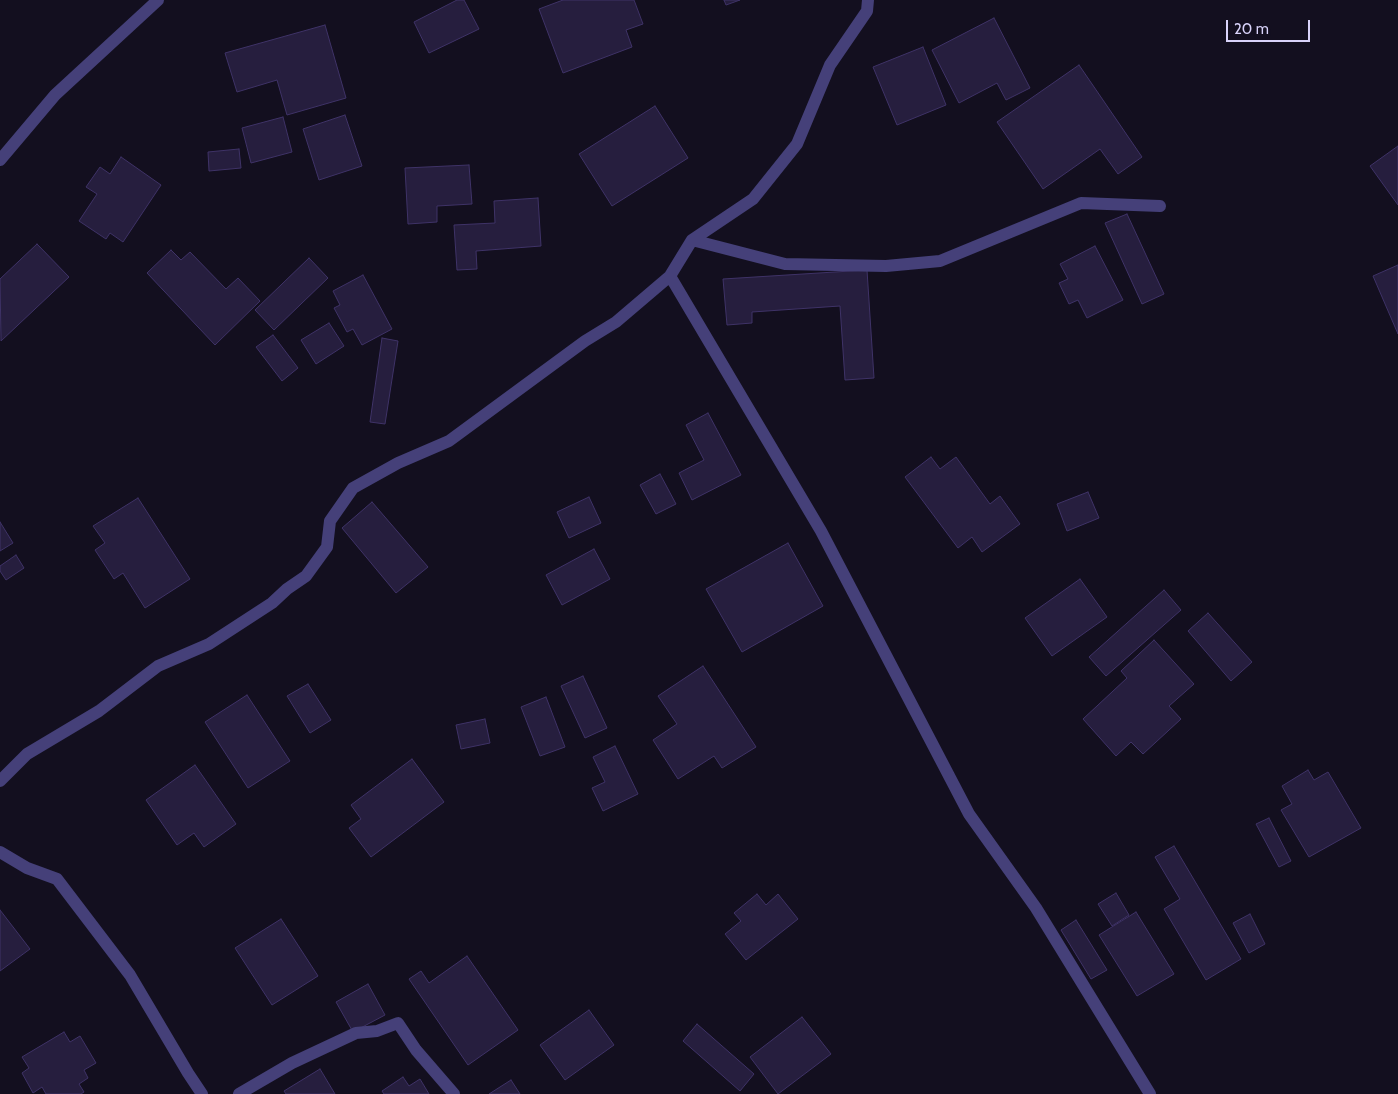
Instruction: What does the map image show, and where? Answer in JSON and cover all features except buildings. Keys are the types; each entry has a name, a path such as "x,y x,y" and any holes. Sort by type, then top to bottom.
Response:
{"street":[{"path":"0,160 55,95 158,0"},
{"path":"0,781 26,754 99,711 158,666 209,644 272,603 286,589 306,576 327,547 330,521 353,488 398,463 449,441 585,341 616,322 670,276 692,240 753,199 797,144 830,65 867,11 868,0"},
{"path":"692,240 785,264 886,266 940,261 1080,203 1160,206"},
{"path":"670,276 821,532 969,814 1036,908 1150,1094"},
{"path":"0,852 27,868 56,879 130,974 202,1094"},
{"path":"239,1094 292,1063 356,1033 377,1031 398,1023 416,1050 454,1094"}]}
